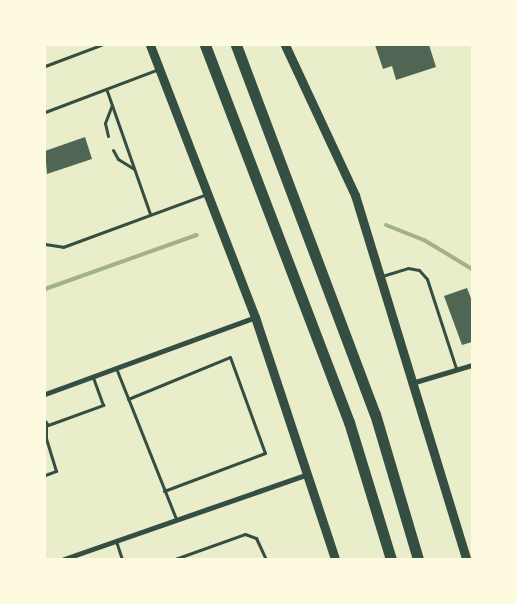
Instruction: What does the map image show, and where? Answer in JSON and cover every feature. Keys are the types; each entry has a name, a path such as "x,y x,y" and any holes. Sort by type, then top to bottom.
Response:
{"highway":[{"path":"205,45 349,422 391,559"},
{"path":"236,45 375,414 418,559"}],"main road":[{"path":"150,45 255,317 336,559"},
{"path":"285,45 356,195 415,382 466,559"}],"street":[{"path":"45,394 255,317"},
{"path":"415,382 456,368 472,365"},
{"path":"64,559 308,474"}],"lane":[{"path":"45,66 101,45"},
{"path":"45,112 107,91 160,69"},
{"path":"107,91 150,214"},
{"path":"108,136 105,123 112,104"},
{"path":"113,150 118,159 135,169"},
{"path":"45,244 63,247 207,194"},
{"path":"381,276 408,268 418,270 427,279 456,368"},
{"path":"128,398 230,357 265,453 164,491"},
{"path":"116,368 176,520"},
{"path":"45,475 56,471 46,440 46,423 103,405 92,377"},
{"path":"175,559 245,534 256,538 266,559"},
{"path":"116,541 122,559"},
{"path":"466,559 472,557"}],"building":[{"path":"375,45 429,45 436,67 396,80 392,66 383,69"},
{"path":"85,137 92,159 47,174 45,151"},
{"path":"467,288 472,301 472,342 462,345 444,296"}],"waterway":[{"path":"386,225 424,240 472,269"},
{"path":"45,289 197,235"}]}
